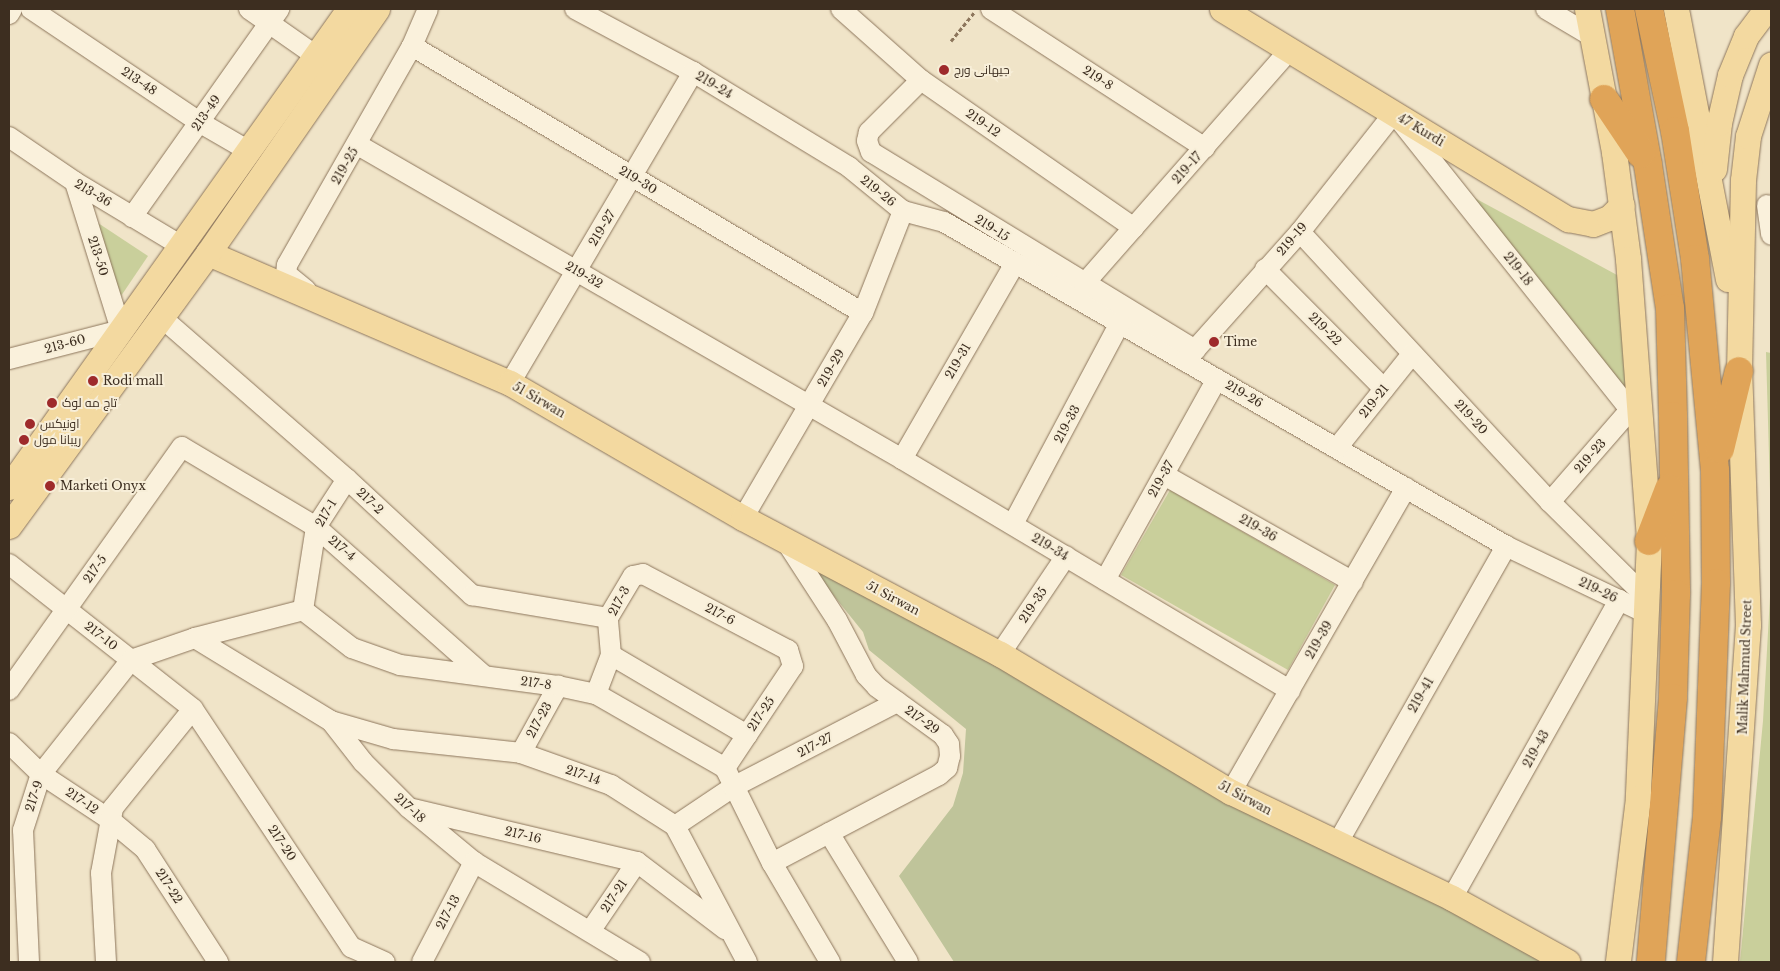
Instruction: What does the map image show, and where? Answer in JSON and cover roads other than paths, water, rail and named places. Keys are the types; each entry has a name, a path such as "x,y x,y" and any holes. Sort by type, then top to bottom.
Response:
{"highway":[{"path":"1620,9 1648,165 1670,308 1675,476 1673,698 1651,962"},
{"path":"1649,9 1675,131 1695,259 1715,470 1716,583 1707,817 1691,962"},
{"path":"1604,99 1648,165"},
{"path":"1715,470 1739,371"},
{"path":"1649,541 1675,476"}],"main road":[{"path":"9,487 349,9"},
{"path":"9,526 208,253 377,9"},
{"name":"47 Kurdi","path":"1222,9 1576,222 1602,222 1622,205"},
{"path":"1587,9 1622,205 1636,418 1649,541 1638,798 1618,962"},
{"path":"1676,9 1733,311 1739,371"},
{"path":"1711,192 1719,123 1730,75 1746,36 1766,9"},
{"path":"1739,371 1743,180 1748,136 1771,65"},
{"name":"51 Sirwan","path":"208,253 510,383 743,518 1000,654 1231,792 1452,898 1568,962"},
{"name":"Malik Mahmud Street","path":"1725,962 1748,626 1739,371"}],"street":[{"path":"9,14 12,9"},
{"name":"213-48","path":"31,9 199,122 248,151"},
{"path":"249,9 274,16 316,56"},
{"name":"219-25","path":"329,304 290,280 286,274 287,265 358,145 412,46 428,9"},
{"name":"219-24","path":"575,9 693,72 849,167"},
{"name":"219-12","path":"841,9 921,80 1134,228"},
{"name":"219-8","path":"991,9 1205,148"},
{"path":"1546,9 1593,37"},
{"name":"213-49","path":"132,217 274,16"},
{"name":"219-30","path":"412,46 863,313"},
{"name":"219-17","path":"1084,284 1289,51"},
{"name":"219-27","path":"510,383 693,72"},
{"name":"219-15","path":"921,80 869,132 867,141 870,152 1084,284 1190,356"},
{"name":"219-19","path":"1190,356 1300,232 1394,114"},
{"name":"219-18","path":"1394,114 1636,418"},
{"name":"213-36","path":"9,137 74,182 180,245"},
{"name":"219-32","path":"358,145 810,405"},
{"name":"219-26","path":"849,167 903,211 944,222 1120,323 1190,356 1217,379 1506,546 1619,600 1646,605"},
{"name":"213-50","path":"74,182 121,330"},
{"path":"1767,205 1771,235"},
{"name":"219-29","path":"743,518 863,313 903,211"},
{"name":"219-20","path":"1300,232 1646,605"},
{"name":"219-31","path":"902,459 1015,263"},
{"name":"219-22","path":"1265,270 1384,389"},
{"name":"217-2","path":"161,317 347,479 472,595 608,618"},
{"name":"219-33","path":"1013,524 1120,323"},
{"name":"213-60","path":"9,359 121,330"},
{"name":"219-21","path":"1336,448 1412,354"},
{"name":"219-37","path":"1105,580 1217,379"},
{"name":"219-34","path":"810,405 1290,690"},
{"name":"219-23","path":"1550,502 1636,418"},
{"name":"217-4","path":"182,447 316,526 483,675"},
{"name":"217-5","path":"9,690 182,447"},
{"name":"219-36","path":"1164,475 1353,582"},
{"name":"217-1","path":"303,610 316,526 347,479"},
{"name":"219-39","path":"1231,792 1406,488"},
{"name":"217-29","path":"772,863 947,768 949,744 943,735 897,702 866,675 837,620 785,540"},
{"name":"219-41","path":"1337,844 1506,546"},
{"name":"219-35","path":"1000,654 1066,556"},
{"name":"217-10","path":"9,564 193,709"},
{"name":"217-3","path":"596,694 611,655 608,618 633,576 643,574"},
{"name":"217-6","path":"643,574 788,650 793,658"},
{"name":"219-43","path":"1452,898 1619,600"},
{"path":"131,660 195,638 303,610"},
{"name":"217-8","path":"303,610 352,648 400,665 558,686 596,694 725,768"},
{"name":"217-18","path":"195,638 331,721 363,762 409,808 474,862 591,930 640,962"},
{"path":"611,655 746,735"},
{"name":"217-25","path":"725,768 794,666 793,658"},
{"name":"217-9","path":"29,962 23,830 41,774 131,660"},
{"name":"217-23","path":"521,753 558,686"},
{"name":"217-27","path":"675,826 733,787 897,702"},
{"path":"106,962 101,873 109,819 113,808 193,709"},
{"name":"217-20","path":"193,709 351,947 385,962"},
{"name":"217-14","path":"331,721 393,739 521,753 611,785 675,826 738,947"},
{"name":"217-12","path":"9,743 41,774 109,819"},
{"path":"725,768 772,863 830,962"},
{"name":"217-16","path":"409,808 637,862"},
{"name":"217-22","path":"109,819 145,849 218,962"},
{"path":"829,833 908,962"},
{"name":"217-13","path":"422,962 474,862"},
{"path":"637,862 738,947 726,962"},
{"name":"217-21","path":"591,930 637,862"}],"place":[{"name":"جیهانی ورچ","path":"944,70"},
{"name":"Time","path":"1214,342"},
{"name":"Rodi mall","path":"93,381"},
{"name":"تاج مه لوک","path":"52,403"},
{"name":"اونيكس","path":"30,424"},
{"name":"ريبانا مول","path":"24,440"},
{"name":"Marketi Onyx","path":"50,486"}]}
